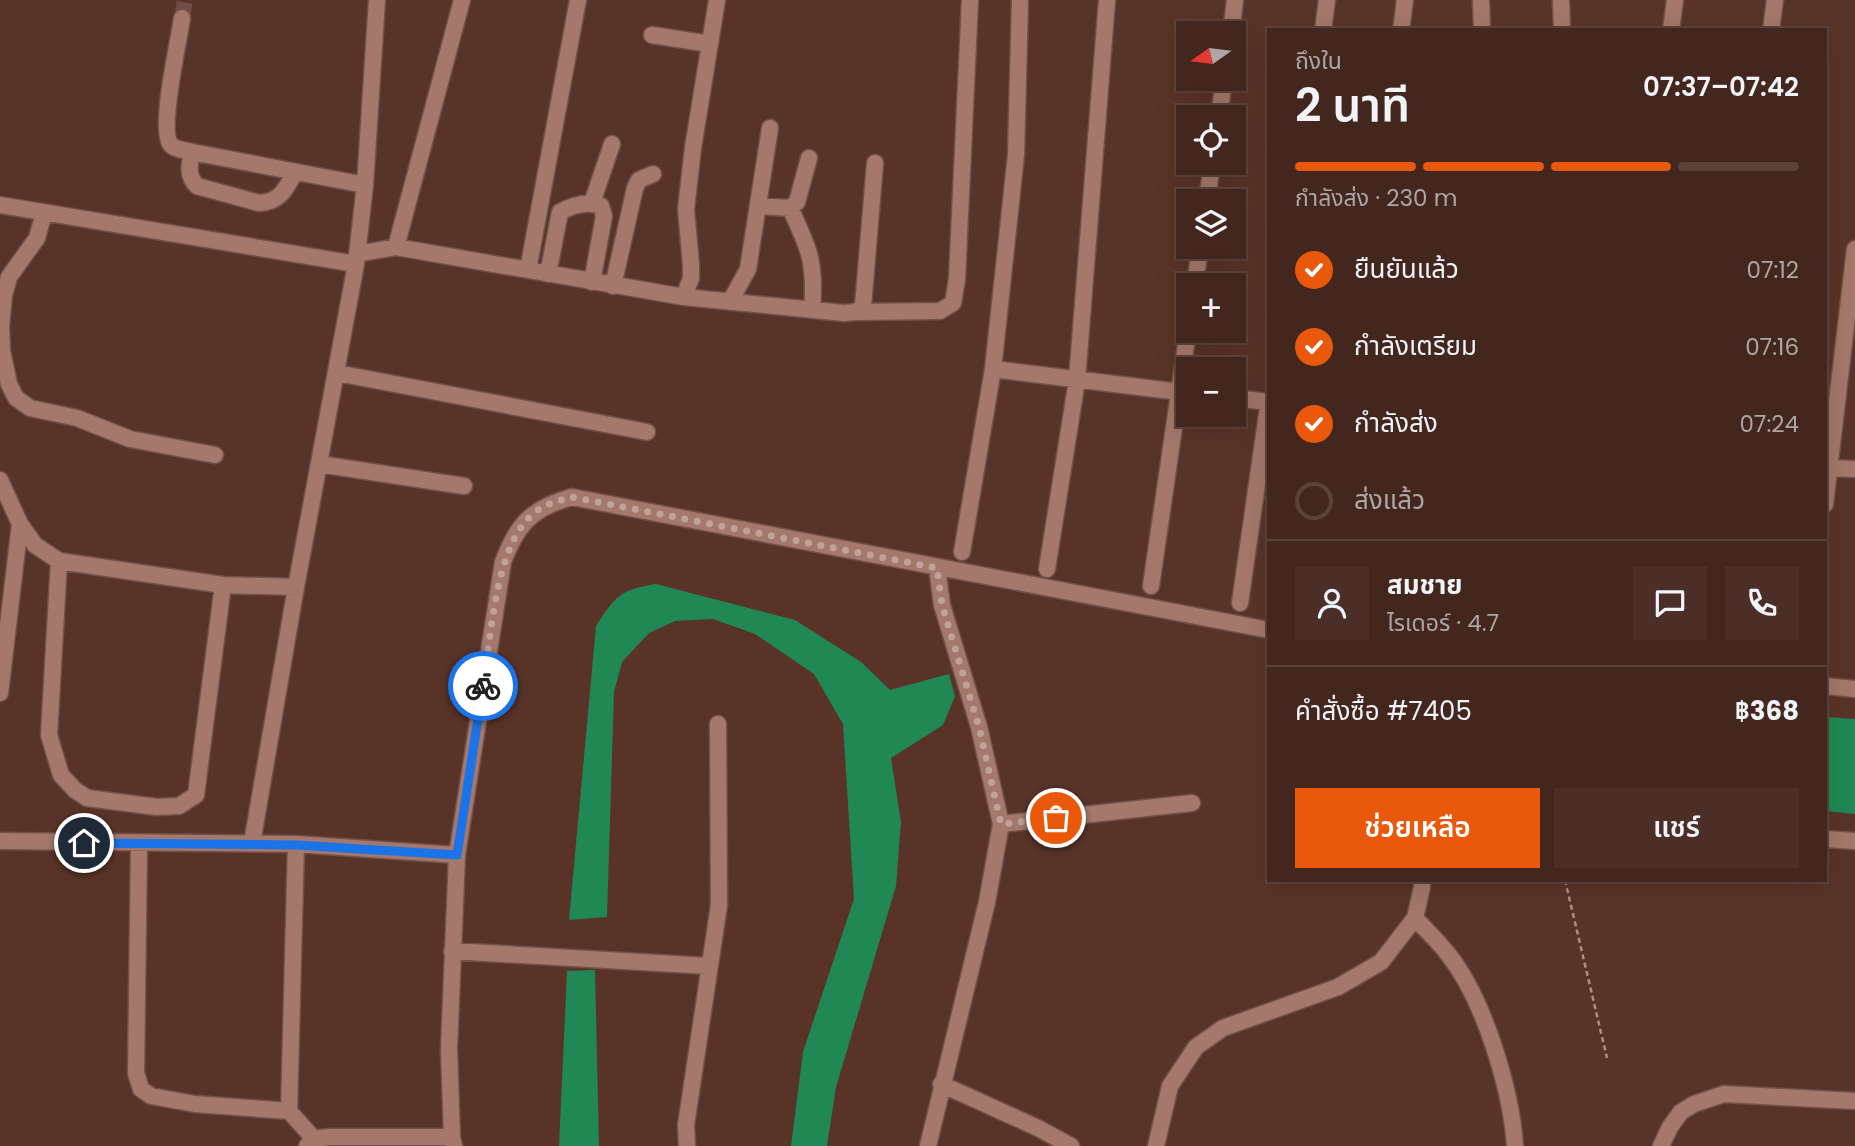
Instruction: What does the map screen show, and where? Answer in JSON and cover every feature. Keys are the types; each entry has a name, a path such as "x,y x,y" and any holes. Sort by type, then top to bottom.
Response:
{"street":[{"path":"252,844 356,259 365,185 377,0"},
{"path":"396,247 462,0"},
{"path":"528,270 578,0"},
{"path":"684,298 691,278 686,209 717,0"},
{"path":"0,205 356,259 396,247 684,298 856,312 940,311 953,303 957,279 970,0"},
{"path":"962,552 993,369 1016,155 1020,0"},
{"path":"1047,569 1077,380 1107,0"},
{"path":"1232,21 1235,0"},
{"path":"1323,28 1327,0"},
{"path":"1401,28 1405,0"},
{"path":"1481,0 1482,28"},
{"path":"1561,0 1562,28"},
{"path":"1671,28 1675,0"},
{"path":"1771,28 1774,0"},
{"path":"182,18 165,124 170,144 192,152 365,185"},
{"path":"652,35 710,44"},
{"path":"730,302 748,269 770,128"},
{"path":"592,203 612,144"},
{"path":"192,152 189,169 191,180 197,186 259,203 270,202 279,197 295,172"},
{"path":"759,206 790,208 797,202 809,158"},
{"path":"856,312 863,306 875,163"},
{"path":"613,286 635,188 639,180 653,174"},
{"path":"548,274 560,212 570,206 592,203 601,206 604,216 592,282"},
{"path":"790,208 813,264 815,281 812,309"},
{"path":"44,213 37,238 9,277 5,295 1,326 2,351 9,384 16,398 30,408 77,418 130,439 215,455"},
{"path":"1827,486 1855,249"},
{"path":"993,369 1176,392"},
{"path":"337,373 647,432"},
{"path":"1246,399 1267,402"},
{"path":"1240,603 1267,416"},
{"path":"1151,586 1178,427"},
{"path":"319,464 464,486"},
{"path":"1829,468 1855,469"},
{"path":"0,480 20,524 36,545 59,561 223,585 296,587"},
{"path":"296,845 289,1111 310,1142 453,1141 449,1049 457,855 503,562 510,542 520,527 533,513 548,503 572,497 1267,630"},
{"path":"0,693 20,524"},
{"path":"59,561 49,735 61,775 87,798 157,807 178,806 196,795 223,585"},
{"path":"928,1146 987,902 1001,824 979,727 942,605 937,568"},
{"path":"1827,686 1855,690"},
{"path":"687,1146 685,1125 719,905 718,724"},
{"path":"1001,824 1192,803"},
{"path":"1827,839 1855,841"},
{"path":"0,841 296,845 457,855"},
{"path":"139,844 136,1073 141,1090 151,1096 195,1104 289,1111"},
{"path":"1156,1146 1170,1086 1196,1047 1223,1028 1338,987 1381,962 1415,918 1422,882"},
{"path":"1415,918 1449,955 1479,1005 1513,1116 1515,1146"},
{"path":"452,951 709,966"},
{"path":"941,1084 1071,1146"},
{"path":"1661,1146 1681,1112 1694,1104 1724,1094 1855,1101"}],"path":[{"path":"1565,882 1607,1058"}],"shaded area":[{"path":"656,584 795,620 861,662 890,690 949,674 955,696 943,725 891,758 901,822 896,886 836,1087 827,1146 791,1146 803,1052 854,899 843,724 814,674 755,634 713,619 675,621 649,633 622,662 614,692 607,917 569,920 596,626 620,596 634,589"},
{"path":"1827,717 1855,719 1855,814 1827,811"},
{"path":"595,970 599,1146 559,1146 567,971"}],"tunnel":[{"path":"182,18 185,0"}],"way so far":[{"path":"483,686 503,562 510,542 533,513 548,503 572,497 937,568 942,605 979,727 1001,824 1056,818"}],"route":[{"path":"84,843 296,845 457,855 483,686"}]}
